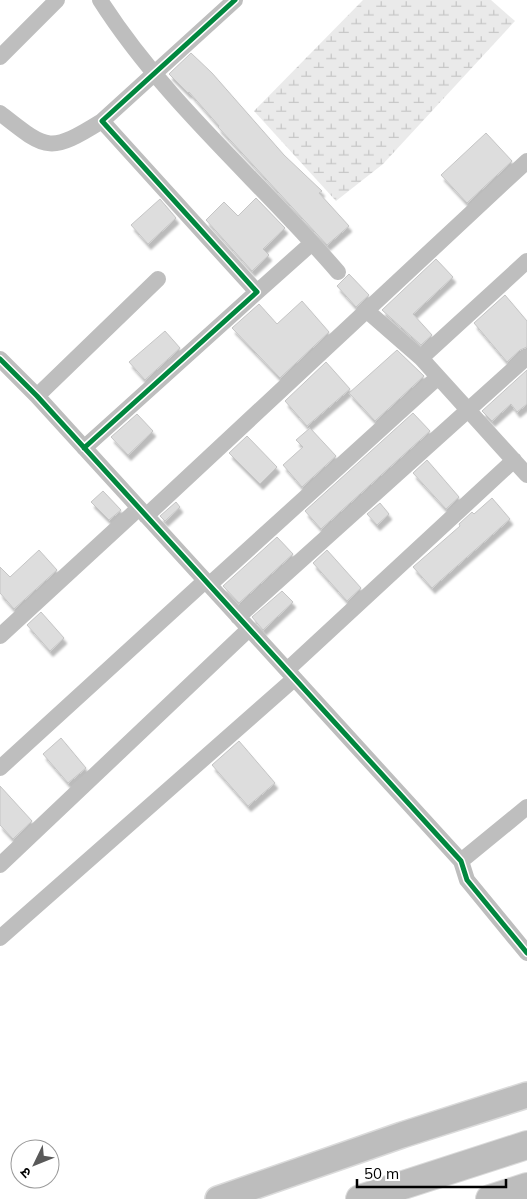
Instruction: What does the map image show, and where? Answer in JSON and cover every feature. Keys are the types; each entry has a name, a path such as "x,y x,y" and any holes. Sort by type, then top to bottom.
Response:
{"highway":[{"path":"360,1199 527,1145"},
{"path":"490,1199 527,1187"}],"main road":[{"path":"218,1199 402,1135 527,1095"}],"street":[{"path":"0,57 57,0"},
{"path":"100,0 153,75 338,272"},
{"path":"0,113 34,140 54,145 78,136 102,121 235,0"},
{"path":"102,121 258,292"},
{"path":"0,636 332,345 366,310 527,161"},
{"path":"84,448 312,243"},
{"path":"421,358 527,261"},
{"path":"37,396 158,279"},
{"path":"366,310 421,358 437,378 527,475"},
{"path":"0,865 244,623 467,411 527,357"},
{"path":"0,359 37,396 461,861 468,880 527,953"},
{"path":"0,768 437,378"},
{"path":"0,938 290,674 514,460"},
{"path":"461,861 527,807"}],"green space":[{"path":"363,0 491,0 515,21 383,164 336,201 254,111"}],"building":[{"path":"191,53 212,73 284,155 322,191 319,193 349,226 327,245 218,127 189,92 169,74"},
{"path":"486,133 512,161 467,203 441,175"},
{"path":"256,198 285,228 263,249 269,255 252,271 206,220 224,202 238,216"},
{"path":"160,199 176,218 148,244 131,225"},
{"path":"436,259 453,277 413,314 432,335 421,345 382,310"},
{"path":"349,274 369,295 356,307 337,286"},
{"path":"505,295 527,321 527,347 520,350 507,362 474,323"},
{"path":"302,301 329,332 280,378 232,328 259,304 277,324"},
{"path":"165,331 180,348 145,380 129,362"},
{"path":"397,350 424,376 375,421 349,393"},
{"path":"326,362 350,389 307,426 285,401"},
{"path":"527,370 527,404 517,412 511,404 492,421 482,411"},
{"path":"413,413 430,431 321,529 305,511"},
{"path":"137,414 153,431 128,455 111,437"},
{"path":"310,428 336,456 302,487 283,465 303,447 296,440"},
{"path":"247,436 277,467 260,484 229,453"},
{"path":"427,460 459,497 446,509 413,473"},
{"path":"103,491 121,510 109,520 91,502"},
{"path":"492,498 510,519 432,588 413,567 460,526 459,524 472,512 474,514"},
{"path":"176,502 180,507 165,521 160,516"},
{"path":"380,503 389,514 377,525 367,514"},
{"path":"277,537 293,554 239,603 223,586"},
{"path":"39,550 57,570 14,609 0,593 0,567 10,577"},
{"path":"327,550 361,588 347,601 313,563"},
{"path":"282,591 293,602 263,630 252,617"},
{"path":"41,612 64,638 50,651 27,625"},
{"path":"61,738 86,768 68,783 43,754"},
{"path":"239,741 275,783 248,806 212,765"},
{"path":"0,786 32,821 13,839 0,825"}],"cycle path":[{"path":"84,448 257,292 102,121 235,0"},
{"path":"0,359 37,396 461,861 467,880 527,953"}]}
